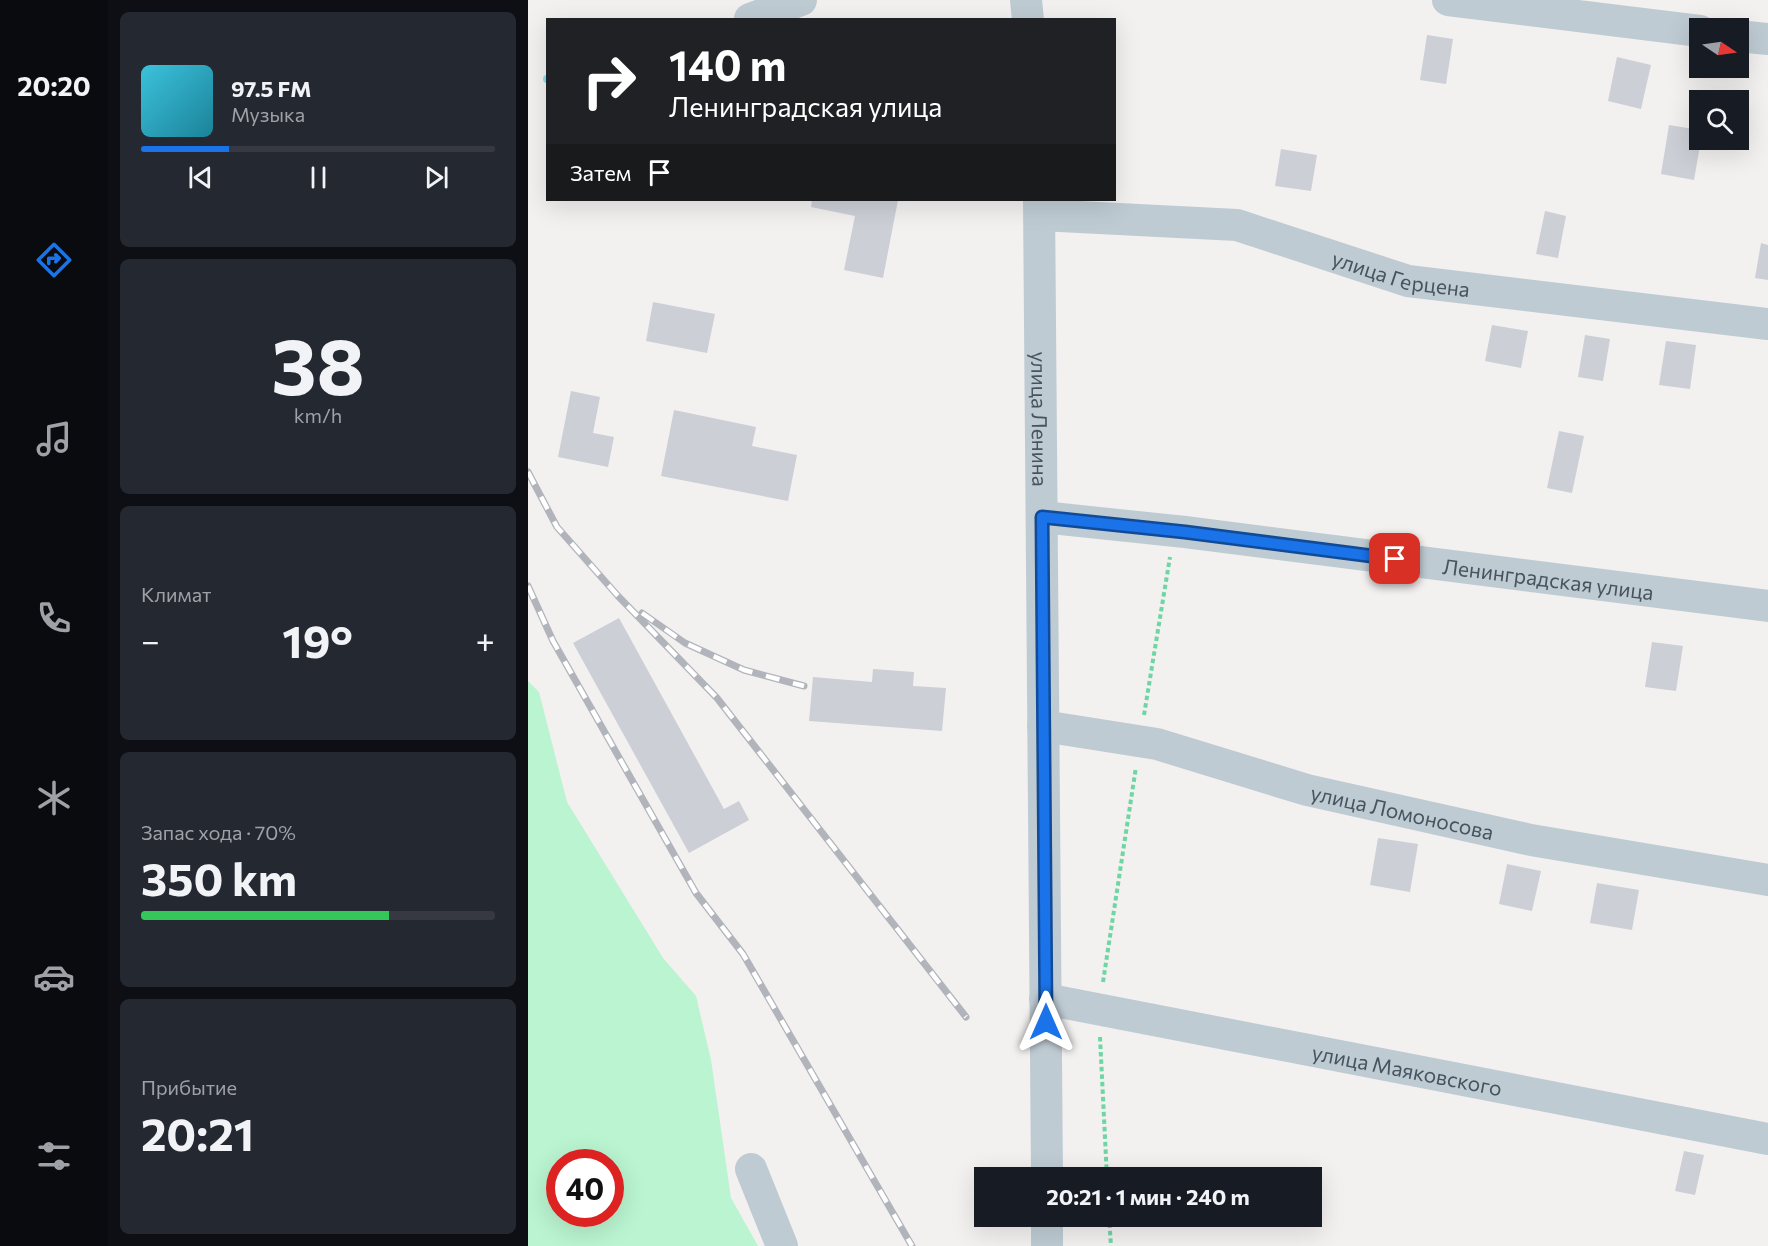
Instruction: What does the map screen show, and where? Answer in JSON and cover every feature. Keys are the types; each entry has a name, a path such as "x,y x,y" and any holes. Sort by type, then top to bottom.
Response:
{"street":[{"path":"753,18 801,0"},
{"path":"1026,0 1028,18"},
{"path":"1448,0 1689,30"},
{"path":"1749,37 1768,39"},
{"name":"улица Герцена","path":"1039,207 1237,225 1408,281 1768,324"},
{"name":"улица Ленина","path":"1039,207 1047,1167"},
{"name":"Ленинградская улица","path":"1042,517 1174,531 1768,606"},
{"name":"улица Ломоносова","path":"1043,726 1157,744 1307,790 1531,840 1768,880"},
{"name":"улица Маяковского","path":"1045,999 1768,1138"},
{"path":"751,1168 782,1246"},
{"path":"1047,1227 1047,1246"}],"path":[{"path":"1106,1167 1099,1010 1174,531"},
{"path":"1110,1227 1111,1246"}],"green space":[{"path":"528,681 539,692 567,802 663,958 696,996 711,1060 731,1198 758,1246 528,1246"}],"building":[{"path":"1427,35 1453,39 1446,84 1420,80"},
{"path":"1617,57 1651,65 1641,109 1608,101"},
{"path":"1669,125 1689,128 1689,150 1699,150 1694,180 1661,174"},
{"path":"1281,149 1317,155 1311,191 1275,186"},
{"path":"812,201 898,201 883,278 844,270 855,216 811,207"},
{"path":"1545,211 1566,216 1558,258 1536,254"},
{"path":"1761,243 1768,245 1768,280 1755,278"},
{"path":"653,302 715,314 707,353 646,341"},
{"path":"1492,325 1528,331 1521,368 1485,361"},
{"path":"1585,335 1610,339 1603,381 1578,377"},
{"path":"1666,341 1696,345 1690,389 1659,385"},
{"path":"571,391 600,397 593,433 614,437 608,467 558,457"},
{"path":"674,410 756,427 752,446 797,455 788,501 661,476"},
{"path":"1559,431 1584,436 1572,493 1547,488"},
{"path":"619,618 724,809 739,801 749,820 689,853 573,643"},
{"path":"1652,642 1683,646 1676,691 1645,687"},
{"path":"873,669 914,672 913,686 946,688 942,731 809,721 813,677 872,682"},
{"path":"1378,838 1418,844 1410,892 1370,885"},
{"path":"1507,864 1541,871 1532,911 1499,904"},
{"path":"1597,883 1639,890 1632,930 1590,923"},
{"path":"1684,1151 1704,1155 1695,1195 1675,1191"}],"railway":[{"path":"528,472 557,527 618,596 717,698 966,1017"},
{"path":"528,586 553,641 696,893 743,954 912,1246"},
{"path":"642,613 685,643 744,670 804,686"}],"route":[{"path":"1046,1022 1042,517 1185,532 1395,559"}]}
